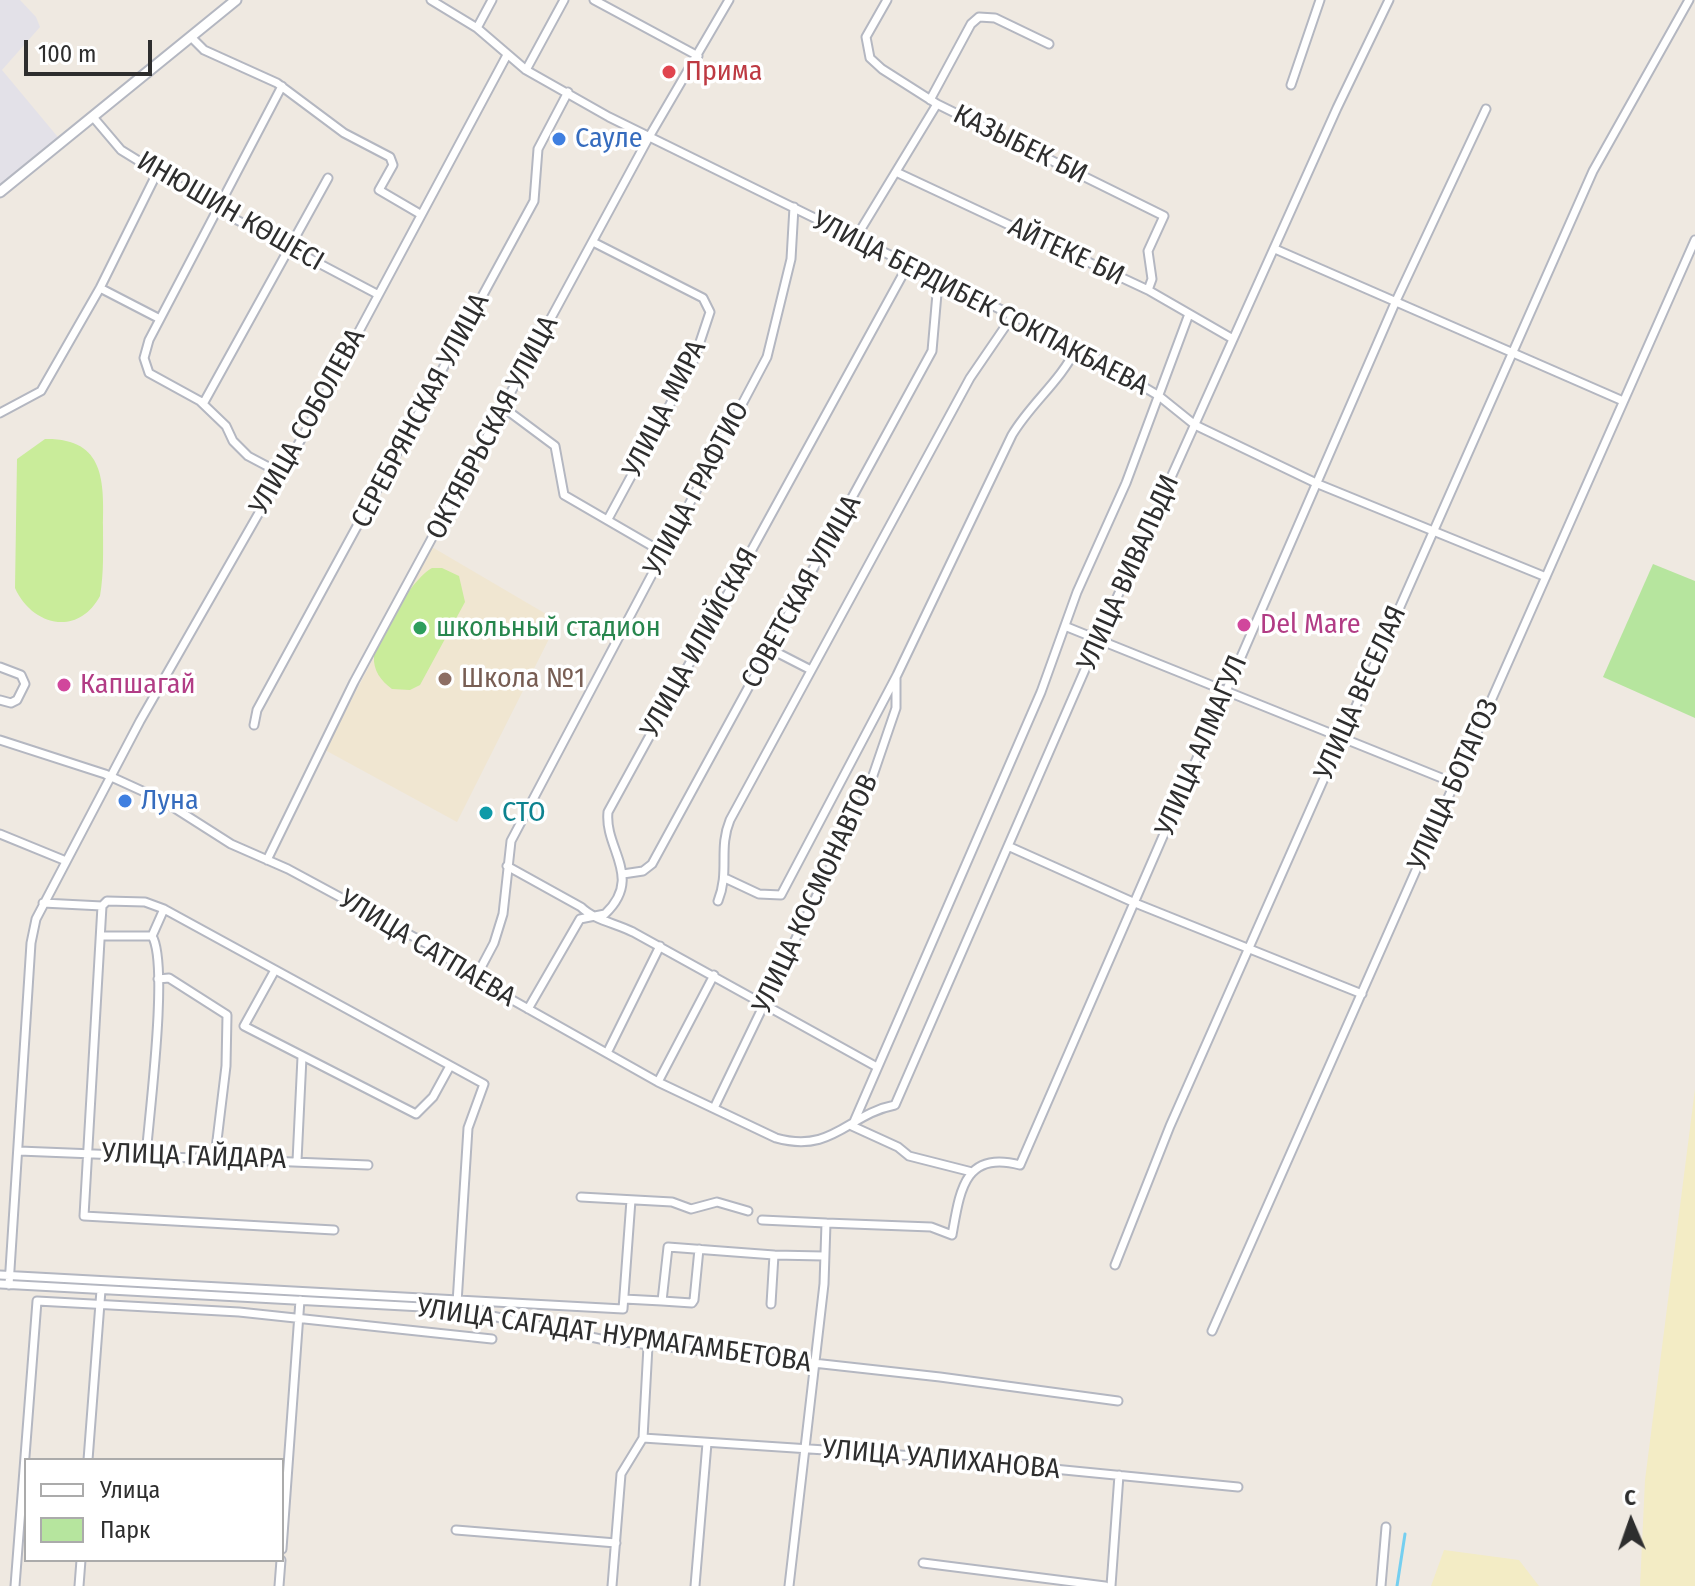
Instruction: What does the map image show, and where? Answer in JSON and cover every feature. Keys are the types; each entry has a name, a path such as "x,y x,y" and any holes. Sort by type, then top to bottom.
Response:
{"main road":[{"path":"0,192 236,0"}],"street":[{"name":"УЛИЦА БЕРДИБЕК СОКПАКБАЕВА","path":"431,0 477,28 526,70 649,137 1011,318 1077,347 1159,396 1195,425 1318,484 1546,577"},
{"path":"477,28 492,0"},
{"path":"526,70 564,0"},
{"path":"594,0 698,56"},
{"name":"ОКТЯБРЬСКАЯ УЛИЦА","path":"267,860 354,682 649,137 729,0"},
{"name":"КАЗЫБЕК БИ","path":"887,0 866,37 870,58 934,102 1164,216 1148,251 1152,279 1148,290"},
{"path":"1291,85 1320,0"},
{"name":"УЛИЦА ВИВАЛЬДИ","path":"852,1126 877,1109 895,1105 1097,642 1343,95 1389,0"},
{"name":"УЛИЦА ВЕСЕЛАЯ","path":"1115,1265 1170,1126 1593,171 1689,0"},
{"path":"855,239 934,102 971,24 979,17 995,18 1049,44"},
{"path":"192,38 204,50 282,86 344,133 390,157 393,165 379,190 420,214"},
{"name":"УЛИЦА СОБОЛЕВА","path":"69,858 233,554 282,474 507,55"},
{"path":"282,86 145,352 145,367 203,404 226,426 233,441 248,456 282,474"},
{"name":"СЕРЕБРЯНСКАЯ УЛИЦА","path":"254,725 257,710 534,201 538,149 568,92"},
{"name":"УЛИЦА АЛМАГУЛ","path":"972,1172 985,1161 1000,1159 1020,1165 1395,303 1486,109"},
{"name":"ИНЮШИН КӨШЕСІ","path":"93,117 121,150 157,173 218,210 377,294"},
{"name":"АЙТЕКЕ БИ","path":"896,172 1148,290 1233,339"},
{"path":"0,413 41,391 100,288 157,173"},
{"path":"203,404 328,178"},
{"name":"УЛИЦА ГРАФТИО","path":"476,977 494,943 503,914 511,841 543,775 767,357 791,259 794,207"},
{"name":"УЛИЦА БОТАГОЗ","path":"1212,1331 1695,240"},
{"name":"УЛИЦА МИРА","path":"593,242 703,298 710,312 698,350 608,519"},
{"path":"1275,249 1623,401"},
{"name":"УЛИЦА ИЛИЙСКАЯ","path":"623,874 608,825 608,812 908,265"},
{"name":"СОВЕТСКАЯ УЛИЦА","path":"623,874 643,871 652,864 772,650 932,351 938,282"},
{"path":"100,288 160,319"},
{"path":"762,1220 931,1227 952,1235 957,1203 972,1172 909,1156 898,1147 852,1126 1067,627 1077,592 1159,396 1189,314"},
{"path":"718,901 727,879 723,838 730,820 963,391 1011,318"},
{"name":"УЛИЦА КОСМОНАВТОВ","path":"727,879 759,894 781,895 897,675 1012,435 1025,413 1066,368 1077,347"},
{"path":"504,408 555,446 564,495 664,553"},
{"path":"1067,627 1097,642 1454,783"},
{"path":"772,650 811,670"},
{"path":"0,667 21,675 25,684 14,702 0,700"},
{"name":"УЛИЦА КОСМОНАВТОВ","path":"714,1108 872,778 896,708 897,675"},
{"name":"УЛИЦА САТПАЕВА","path":"0,740 112,777 162,800 231,844 427,944 528,1009 658,1082 714,1108 793,1143 832,1137 852,1126"},
{"path":"0,834 69,858 43,903 31,943 19,1151 4,1284"},
{"path":"1010,847 1135,903 1362,994"},
{"path":"507,866 581,907 591,917 609,920 660,946 877,1067"},
{"path":"528,1009 580,919 611,909 623,874"},
{"path":"334,1230 84,1216 102,906 107,901 145,902 164,909 484,1084 468,1128 457,1309"},
{"path":"43,903 102,906"},
{"path":"146,1156 158,979 157,948 152,936 164,909"},
{"path":"101,936 152,936"},
{"path":"607,1053 660,946"},
{"path":"275,970 244,1026 416,1114 433,1097 450,1066"},
{"path":"658,1082 714,975"},
{"path":"158,979 169,978 227,1015 224,1082 215,1157"},
{"path":"297,1161 302,1057"},
{"name":"УЛИЦА ГАЙДАРА","path":"19,1151 368,1165"},
{"path":"581,1197 672,1202 691,1209 717,1202 748,1211"},
{"path":"5,1275 623,1309 631,1200"},
{"path":"789,1586 802,1449 824,1284 826,1223"},
{"path":"662,1301 666,1249 823,1256"},
{"path":"624,1299 692,1303 699,1249"},
{"path":"771,1304 774,1255"},
{"name":"УЛИЦА САГАДАТ НУРМАГАМБЕТОВА","path":"4,1284 457,1309 576,1335 648,1346 940,1377 1118,1401"},
{"path":"88,1458 97,1377 101,1290"},
{"path":"284,1523 300,1300"},
{"path":"25,1458 37,1301 300,1318 492,1339"},
{"path":"612,1586 621,1474 643,1438 648,1346"},
{"name":"УЛИЦА УАЛИХАНОВА","path":"643,1438 1238,1487"},
{"path":"695,1586 707,1443"},
{"path":"15,1586 24,1469"},
{"path":"1111,1586 1119,1475"},
{"path":"1381,1586 1386,1527"},
{"path":"456,1530 616,1543"},
{"path":"79,1586 81,1562"},
{"path":"279,1586 281,1562"},
{"path":"923,1563 1105,1586"}],"shaded area":[{"path":"0,0 20,0 36,17 40,27 2,70 62,142 0,192"},
{"name":"Школа №1","path":"432,547 558,621 457,822 325,750"}],"green space":[{"path":"45,439 80,446 90,454 97,465 103,494 100,596 91,609 68,622 56,622 32,611 15,588 17,459"},
{"path":"1653,564 1695,581 1695,718 1603,677"},
{"name":"школьный стадион","path":"432,568 442,568 459,576 465,602 420,685 410,690 392,689 376,671 376,648 406,595"}],"sand":[{"path":"1695,1089 1695,1586 1640,1586 1645,1480"},
{"path":"1444,1550 1519,1560 1539,1586 1431,1586"}],"waterway":[{"path":"1397,1586 1405,1534"}],"place":[{"name":"Прима","path":"669,72"},
{"name":"Сауле","path":"559,139"},
{"name":"Del Mare","path":"1244,625"},
{"name":"школьный стадион","path":"420,628"},
{"name":"Школа №1","path":"445,679"},
{"name":"Капшагай","path":"64,685"},
{"name":"Луна","path":"125,801"},
{"name":"СТО","path":"486,813"}]}
